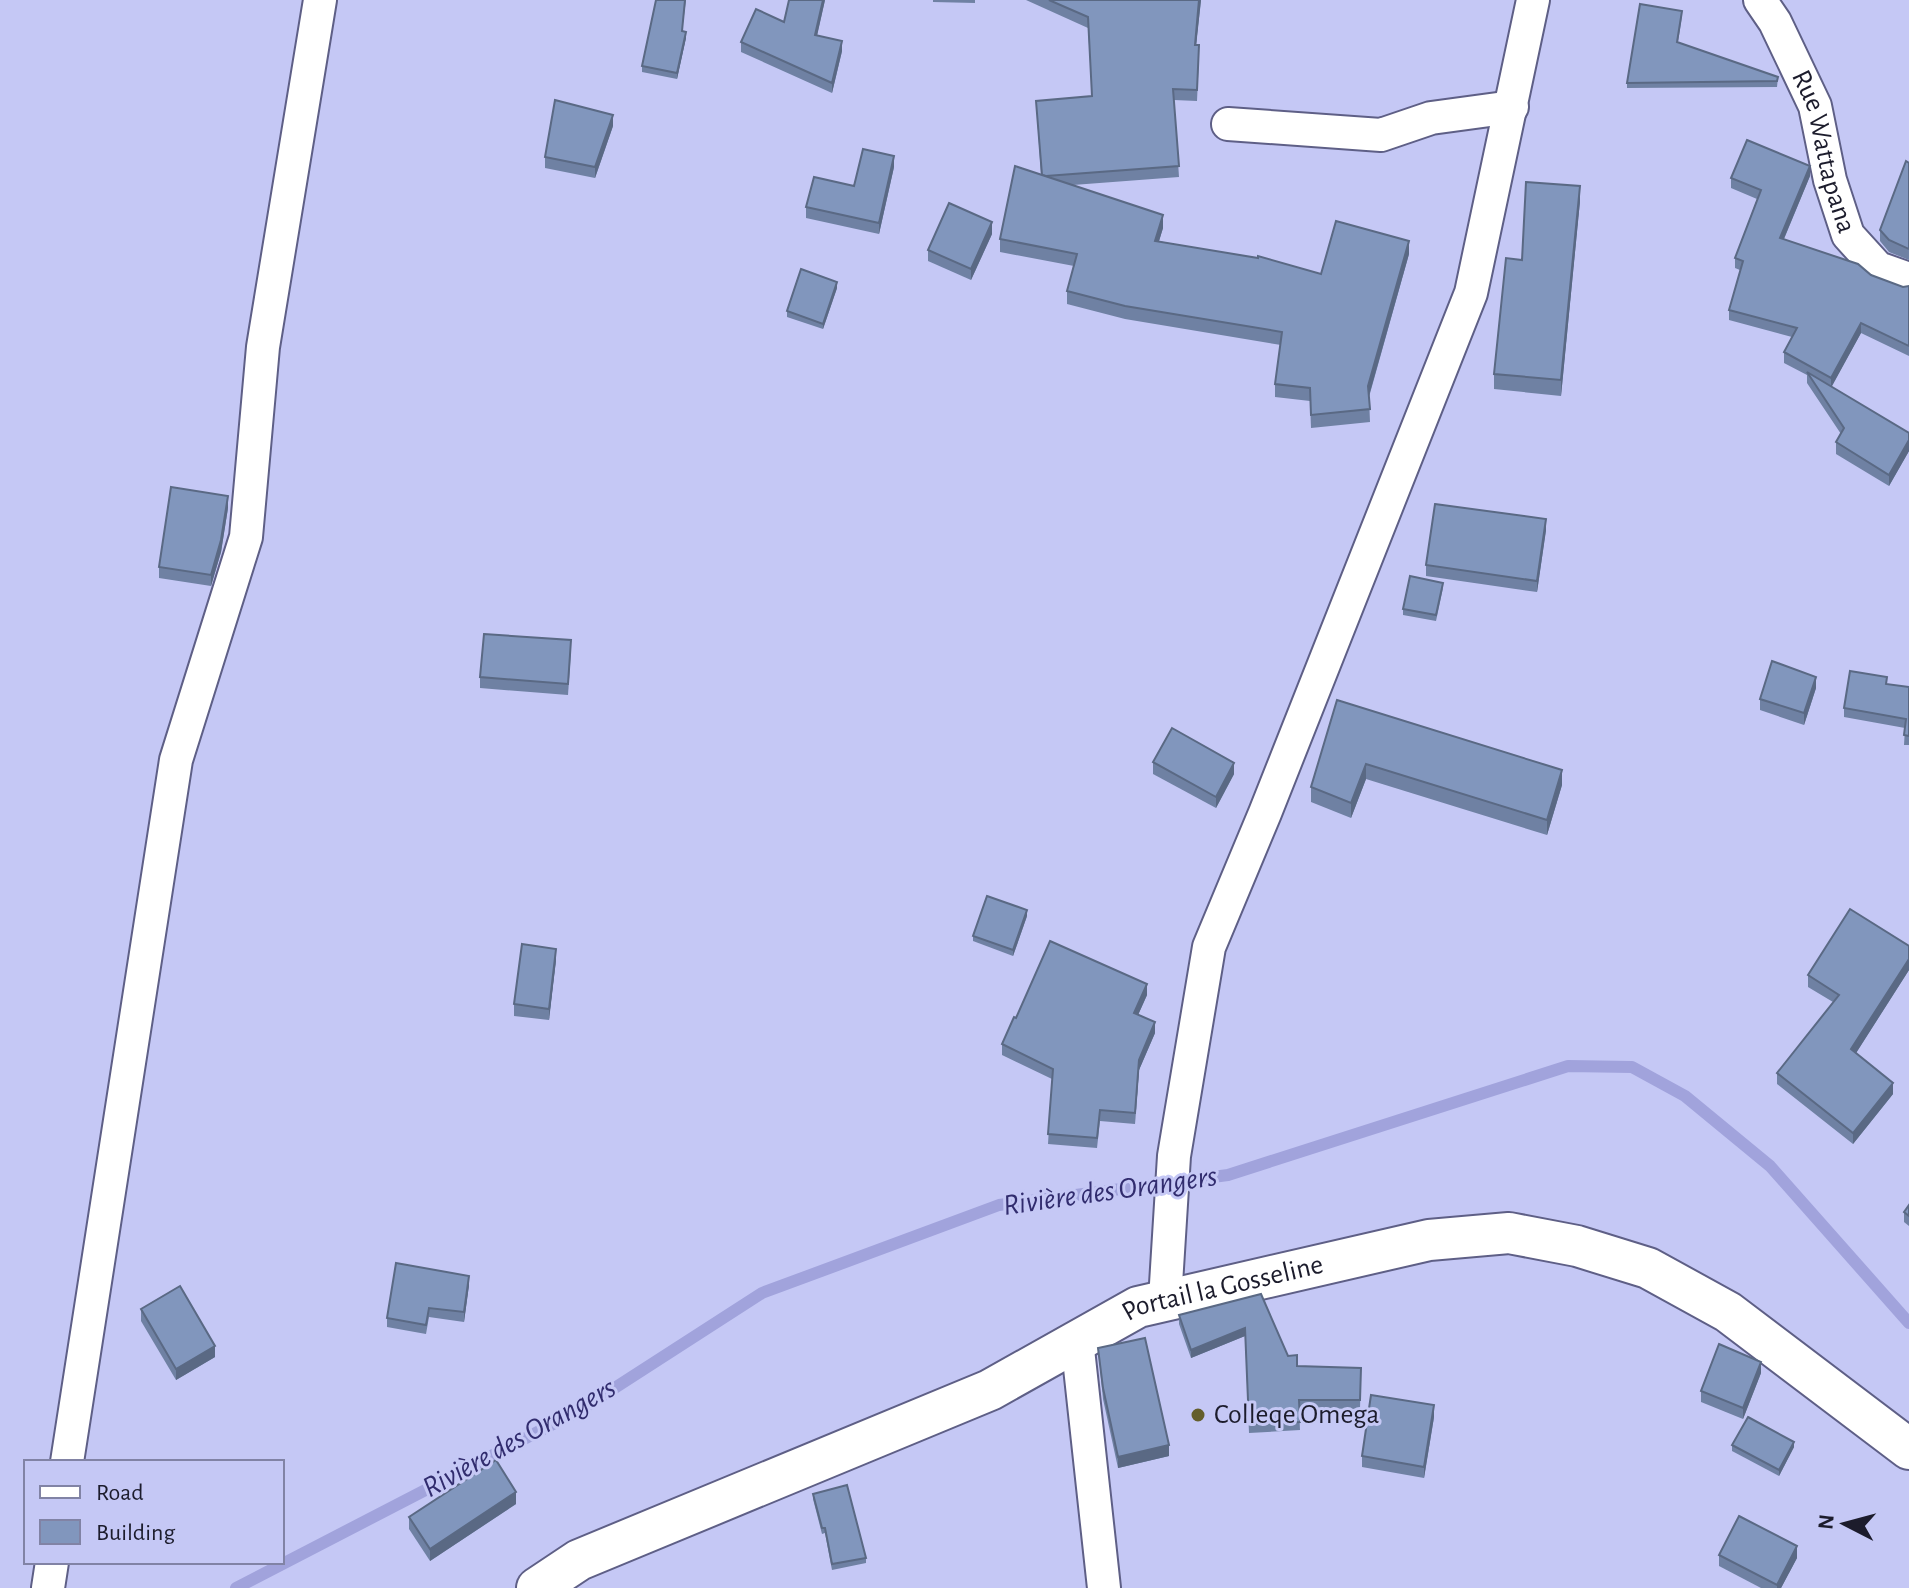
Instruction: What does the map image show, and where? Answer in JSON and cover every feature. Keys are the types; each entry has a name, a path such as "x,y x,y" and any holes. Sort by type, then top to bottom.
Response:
{"street":[{"path":"67,1460 176,760 246,537 263,347 320,0"},
{"path":"1165,1300 1174,1156 1209,947 1271,799 1471,293 1533,0"},
{"name":"Rue Wattapana","path":"1760,0 1775,22 1815,106 1830,180 1848,235 1878,268 1909,279"},
{"path":"1228,124 1381,135 1431,118 1512,107"},
{"name":"Portail la Gosseline","path":"537,1588 579,1560 990,1390 1138,1307 1429,1240 1509,1233 1542,1237 1648,1268 1728,1312 1909,1449"},
{"path":"1077,1340 1104,1588"},
{"path":"48,1588 52,1564"}],"building":[{"path":"656,0 685,0 682,31 686,32 677,73 642,66"},
{"path":"789,0 823,0 815,35 842,41 832,83 741,42 756,9 784,22"},
{"path":"1049,0 1199,0 1195,45 1199,45 1197,90 1173,89 1179,166 1042,175 1036,101 1092,96 1088,17"},
{"path":"1640,4 1682,11 1677,42 1778,77 1777,81 1627,83"},
{"path":"555,100 613,115 595,167 545,157"},
{"path":"1747,140 1810,166 1780,238 1858,264 1871,275 1903,287 1909,286 1909,346 1861,323 1831,378 1784,352 1797,328 1729,310 1743,261 1735,258 1761,190 1731,178"},
{"path":"863,149 894,156 879,223 806,207 814,177 854,186"},
{"path":"1906,161 1909,163 1909,249 1889,240 1880,230"},
{"path":"1015,166 1163,215 1155,241 1258,256 1321,274 1336,221 1409,241 1368,386 1370,409 1311,415 1310,388 1275,384 1282,332 1125,306 1067,291 1077,254 1000,239"},
{"path":"1526,182 1580,186 1561,380 1494,374 1506,258 1522,260"},
{"path":"949,203 992,222 971,269 928,250"},
{"path":"801,269 837,282 823,324 787,311"},
{"path":"1807,372 1909,433 1909,440 1889,475 1836,442 1844,428"},
{"path":"171,487 228,496 221,540 211,575 159,567"},
{"path":"1435,504 1546,519 1537,581 1426,565"},
{"path":"1410,576 1443,583 1436,615 1403,609"},
{"path":"484,634 571,640 568,684 480,677"},
{"path":"1772,661 1816,677 1804,713 1760,699"},
{"path":"1850,671 1887,677 1886,684 1909,687 1909,736 1904,735 1906,719 1844,708"},
{"path":"1337,700 1562,770 1547,820 1366,764 1351,803 1311,787"},
{"path":"1172,728 1234,763 1216,797 1153,762"},
{"path":"987,896 1027,910 1013,950 973,936"},
{"path":"1850,909 1909,946 1909,959 1851,1049 1893,1083 1853,1133 1777,1073 1839,995 1808,975"},
{"path":"1050,941 1147,984 1134,1013 1155,1022 1139,1060 1135,1113 1100,1110 1097,1138 1048,1134 1053,1069 1002,1044"},
{"path":"522,944 556,949 549,1009 514,1004"},
{"path":"396,1263 469,1276 464,1312 429,1308 426,1325 387,1318"},
{"path":"180,1286 215,1346 176,1369 141,1309"},
{"path":"1261,1294 1288,1356 1297,1355 1297,1366 1361,1368 1360,1400 1299,1400 1300,1422 1249,1424 1245,1328 1191,1350 1179,1315"},
{"path":"1145,1338 1169,1445 1118,1457 1098,1348"},
{"path":"1719,1344 1761,1362 1743,1408 1701,1391"},
{"path":"1371,1395 1434,1405 1424,1467 1362,1456"},
{"path":"1748,1417 1794,1442 1779,1470 1732,1445"},
{"path":"496,1460 516,1492 430,1549 409,1517"},
{"path":"847,1485 866,1558 832,1564 825,1528 822,1528 813,1494"},
{"path":"1739,1516 1797,1546 1777,1585 1719,1555"}],"waterway":[{"name":"Rivière des Orangers","path":"284,1563 582,1409 762,1293 999,1205 1228,1175 1568,1066 1632,1067 1685,1096 1770,1166 1909,1323"},
{"name":"Rivière des Orangers","path":"236,1588 282,1564"}],"place":[{"name":"Colleqe Omega","path":"1198,1415"}]}
